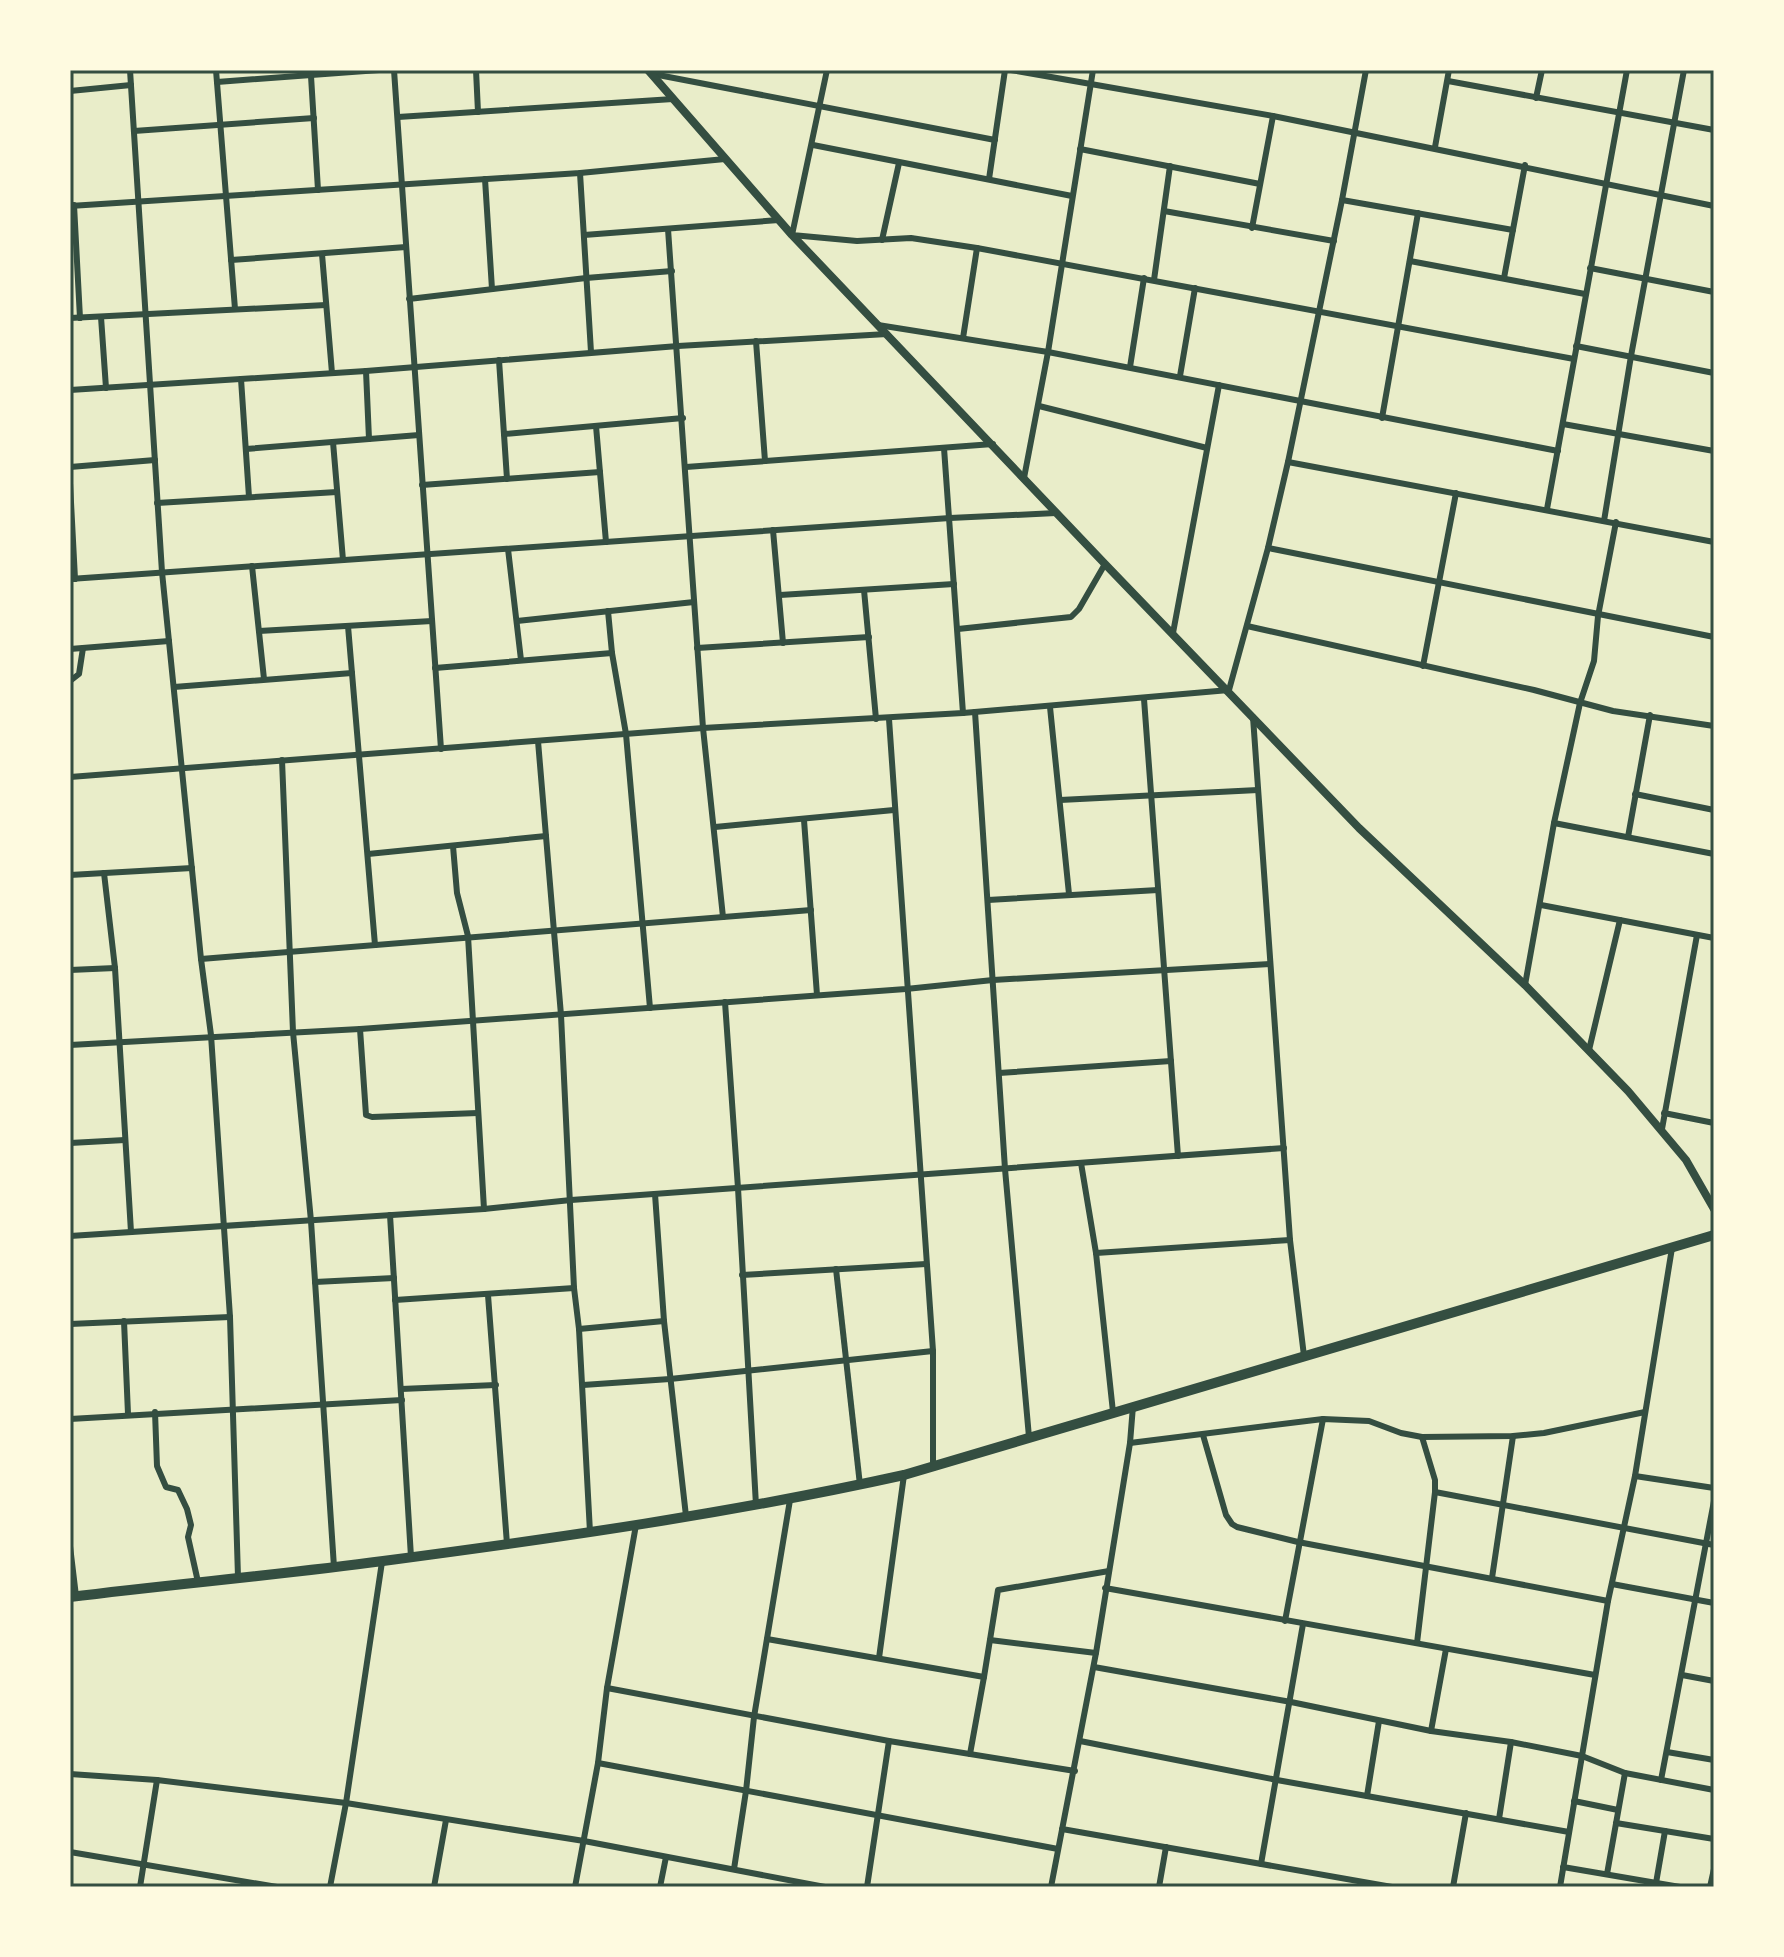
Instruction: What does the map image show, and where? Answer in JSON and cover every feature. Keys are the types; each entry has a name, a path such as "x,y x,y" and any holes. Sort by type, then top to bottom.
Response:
{"highway":[{"path":"73,1597 382,1562 686,1518 860,1485 904,1475 1714,1235"}],"street":[{"path":"130,70 162,572 211,1035 230,1317 238,1577"},
{"path":"216,70 235,309"},
{"path":"217,82 379,70"},
{"path":"394,70 441,749"},
{"path":"476,70 478,112"},
{"path":"792,235 827,70"},
{"path":"989,179 1008,70 1435,147 1714,206"},
{"path":"1024,478 1039,406 1093,70"},
{"path":"1229,690 1288,462 1366,70"},
{"path":"1435,147 1449,70"},
{"path":"1536,98 1542,70"},
{"path":"1547,509 1627,70"},
{"path":"1604,521 1684,70"},
{"path":"649,72 995,140"},
{"path":"649,72 792,235 1105,564 1359,828 1589,1050 1662,1129 1691,1167 1714,1209"},
{"path":"311,76 318,190"},
{"path":"1448,81 1714,130"},
{"path":"70,91 131,85"},
{"path":"398,117 673,99"},
{"path":"1252,228 1273,116"},
{"path":"134,131 314,118"},
{"path":"813,145 1072,196"},
{"path":"1080,149 1260,184"},
{"path":"80,318 72,206 580,173 725,159"},
{"path":"882,240 899,163"},
{"path":"1504,278 1525,165"},
{"path":"1154,280 1170,166"},
{"path":"580,173 591,352"},
{"path":"485,179 492,289"},
{"path":"1342,200 1513,230"},
{"path":"1164,211 1334,241"},
{"path":"1382,418 1418,213"},
{"path":"584,235 779,220"},
{"path":"668,229 703,728 723,917"},
{"path":"792,235 857,241 911,238 977,248 1574,359"},
{"path":"231,260 406,247"},
{"path":"963,338 977,248"},
{"path":"322,254 332,373"},
{"path":"1410,261 1585,294"},
{"path":"1590,268 1714,292"},
{"path":"409,299 672,271"},
{"path":"1130,367 1144,278"},
{"path":"1180,376 1195,288"},
{"path":"70,318 326,305"},
{"path":"101,317 106,388"},
{"path":"878,325 1180,376 1558,451"},
{"path":"70,390 887,334"},
{"path":"756,341 765,461"},
{"path":"1576,346 1714,373"},
{"path":"499,360 507,479"},
{"path":"366,371 369,439"},
{"path":"241,379 249,497"},
{"path":"1173,633 1219,385"},
{"path":"1039,406 1207,448"},
{"path":"504,434 683,418"},
{"path":"1563,424 1714,451"},
{"path":"596,426 606,542"},
{"path":"246,449 419,435"},
{"path":"333,442 343,560"},
{"path":"686,467 993,444"},
{"path":"944,448 963,713"},
{"path":"70,467 155,460"},
{"path":"1288,462 1714,542"},
{"path":"422,485 600,472"},
{"path":"70,483 72,579 1056,513"},
{"path":"157,503 337,492"},
{"path":"1423,666 1456,493"},
{"path":"1525,985 1554,823 1580,703 1594,661 1598,616 1616,522"},
{"path":"773,530 783,643"},
{"path":"1268,548 1714,637"},
{"path":"508,549 521,660"},
{"path":"958,629 1071,617 1079,609 1105,564"},
{"path":"252,566 264,679"},
{"path":"780,595 954,584"},
{"path":"864,590 876,719"},
{"path":"517,621 694,602"},
{"path":"608,611 626,734 650,1008"},
{"path":"259,631 432,621"},
{"path":"348,626 375,945"},
{"path":"1247,626 1580,703 1714,726"},
{"path":"697,648 869,637"},
{"path":"70,649 169,641"},
{"path":"70,681 79,674 83,648"},
{"path":"435,668 612,653"},
{"path":"174,687 352,673"},
{"path":"70,777 703,728 1050,707 1229,690"},
{"path":"1144,699 1178,1156"},
{"path":"1050,707 1069,894"},
{"path":"975,712 1005,1169 1029,1437"},
{"path":"1253,715 1290,1240 1304,1356"},
{"path":"1628,837 1650,715"},
{"path":"889,719 933,1351 933,1466"},
{"path":"538,741 561,1015 590,1532"},
{"path":"282,760 293,1032 311,1221 334,1567"},
{"path":"1060,800 1258,790"},
{"path":"1635,794 1714,810"},
{"path":"715,827 894,810"},
{"path":"804,820 817,995"},
{"path":"1554,823 1714,854"},
{"path":"368,854 546,836"},
{"path":"453,846 457,893 468,936 484,1209"},
{"path":"70,875 192,868"},
{"path":"104,873 115,968 131,1232"},
{"path":"988,900 1158,890"},
{"path":"1541,905 1714,938"},
{"path":"201,959 811,910"},
{"path":"1589,1050 1620,920"},
{"path":"1662,1129 1697,935"},
{"path":"70,1045 360,1029 993,980 1270,964"},
{"path":"70,970 115,968"},
{"path":"725,1002 756,1505"},
{"path":"360,1029 366,1115 478,1113"},
{"path":"999,1073 1171,1061"},
{"path":"1664,1113 1714,1123"},
{"path":"70,1143 125,1140"},
{"path":"70,1236 484,1209 1284,1148"},
{"path":"1081,1163 1096,1253 1113,1412"},
{"path":"655,1194 664,1321 686,1518"},
{"path":"390,1215 411,1557"},
{"path":"1096,1253 1290,1240"},
{"path":"1560,1887 1608,1601 1635,1476 1672,1248"},
{"path":"742,1275 926,1264"},
{"path":"836,1269 860,1485"},
{"path":"315,1282 394,1278"},
{"path":"395,1300 574,1288"},
{"path":"488,1295 507,1544"},
{"path":"70,1324 230,1317"},
{"path":"124,1321 128,1414"},
{"path":"579,1329 664,1321"},
{"path":"583,1385 670,1379 933,1351"},
{"path":"401,1389 496,1385"},
{"path":"1714,1392 1714,1400"},
{"path":"70,1419 402,1400"},
{"path":"1051,1887 1094,1667 1130,1443 1133,1406"},
{"path":"155,1412 157,1466 166,1487 178,1490 187,1509 191,1525 188,1537 198,1582"},
{"path":"1130,1443 1323,1419 1369,1421 1422,1437 1513,1436 1544,1433 1645,1412"},
{"path":"1285,1621 1323,1419"},
{"path":"1203,1435 1228,1520 1237,1527 1298,1542 1608,1601"},
{"path":"1492,1578 1513,1436"},
{"path":"1417,1643 1435,1492 1435,1480 1422,1437"},
{"path":"879,1658 904,1475"},
{"path":"1635,1476 1714,1488"},
{"path":"1435,1492 1714,1545"},
{"path":"734,1869 754,1717 790,1500"},
{"path":"1661,1780 1714,1501"},
{"path":"575,1887 636,1525"},
{"path":"70,1546 73,1597"},
{"path":"330,1887 346,1803 382,1562"},
{"path":"970,1754 996,1593 1001,1588 1109,1571"},
{"path":"1612,1584 1714,1603"},
{"path":"1105,1588 1595,1675"},
{"path":"1261,1864 1303,1624"},
{"path":"767,1639 984,1677"},
{"path":"990,1640 1096,1653"},
{"path":"1431,1731 1446,1649"},
{"path":"1094,1667 1431,1731 1582,1756 1625,1773 1714,1790"},
{"path":"1682,1675 1714,1681"},
{"path":"607,1688 889,1741 1075,1771"},
{"path":"1367,1796 1379,1721"},
{"path":"867,1887 889,1741"},
{"path":"1080,1741 1569,1832"},
{"path":"1499,1819 1511,1742"},
{"path":"1667,1752 1714,1760"},
{"path":"598,1763 1058,1849"},
{"path":"1607,1874 1625,1773"},
{"path":"70,1774 157,1780 346,1803 584,1841 825,1887"},
{"path":"140,1887 157,1780"},
{"path":"1574,1801 1618,1810"},
{"path":"1453,1887 1466,1813"},
{"path":"434,1887 446,1820"},
{"path":"1616,1823 1714,1839"},
{"path":"1062,1829 1392,1887"},
{"path":"1656,1883 1665,1831"},
{"path":"1159,1887 1166,1847"},
{"path":"70,1852 277,1887"},
{"path":"660,1887 666,1857"},
{"path":"1563,1867 1680,1887"},
{"path":"1710,1887 1714,1869"}]}
